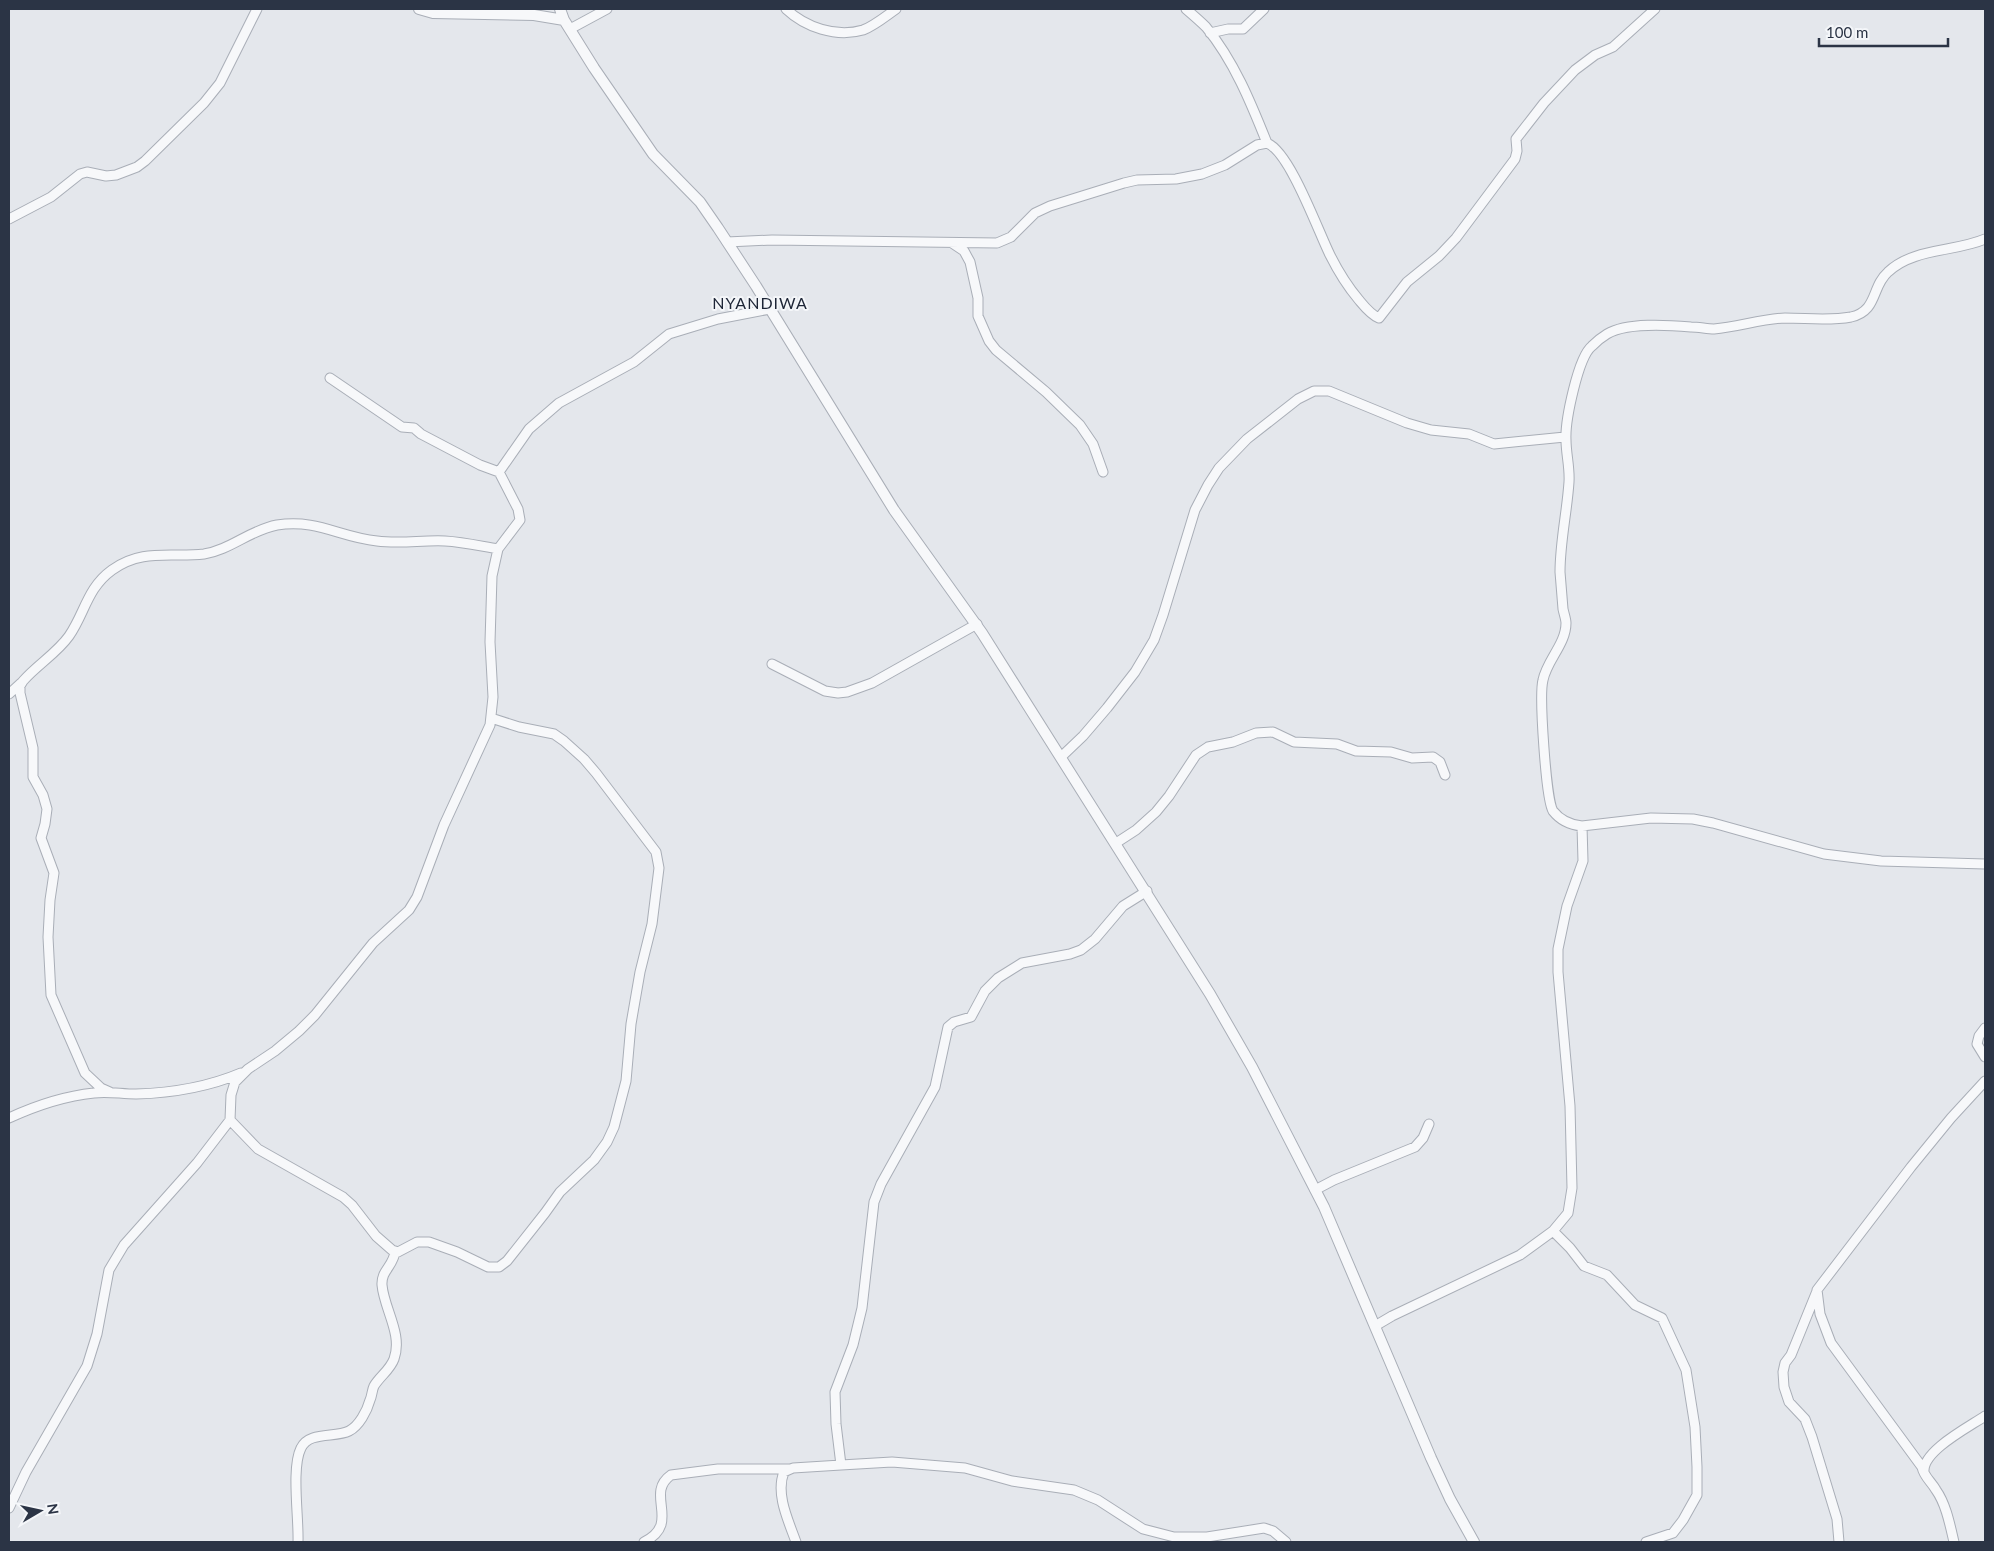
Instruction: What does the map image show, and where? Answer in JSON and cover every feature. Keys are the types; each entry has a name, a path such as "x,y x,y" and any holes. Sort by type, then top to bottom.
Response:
{"street":[{"path":"9,219 43,202 80,174 87,172 106,176 116,175 137,167 145,161 204,103 220,83 257,9"},
{"path":"418,9 433,13 534,15 564,20"},
{"path":"560,9 564,20 653,154 700,202 727,242 894,510 977,624 1147,891 1210,994 1252,1067 1315,1190 1431,1458 1450,1499 1474,1542"},
{"path":"570,29 607,9"},
{"path":"786,9 808,25 842,32 863,30 896,9"},
{"path":"1186,9 1210,33 1234,70 1252,106 1267,143 1275,148 1289,168 1330,257 1362,304 1378,318 1407,282 1439,256 1469,221 1515,159 1517,151 1516,140 1544,103 1575,70 1595,55 1612,47 1655,9"},
{"path":"1210,33 1228,29 1243,29 1264,9"},
{"path":"727,242 772,240 997,243 1011,237 1035,213 1050,206 1124,182 1202,174 1225,165 1257,145 1267,143"},
{"path":"1985,239 1964,247 1929,252 1894,267 1887,272 1875,293 1871,305 1859,315 1843,318 1763,320 1714,329 1663,326 1625,328 1605,335 1586,352 1580,366 1565,436 1569,479 1560,570 1563,611 1566,623 1557,653 1548,666 1543,678 1541,710 1551,807 1554,812 1566,821 1582,826 1651,818 1693,819 1824,854 1881,860 1985,864"},
{"path":"950,242 964,251 970,262 978,298 978,316 992,346 1046,392 1080,425 1093,444 1103,472"},
{"path":"500,472 526,433 559,403 628,366 669,334 718,319 770,309"},
{"path":"330,378 402,427 414,428 421,434 480,465 500,472 515,504 520,520 498,549 490,592 492,718 441,833 417,897 409,910 374,943 315,1015 275,1051 248,1070 233,1086 230,1095 230,1120 258,1149 342,1197 352,1205 376,1236 395,1252"},
{"path":"1061,757 1083,736 1107,708 1135,672 1154,640 1195,510 1219,468 1247,439 1298,399 1314,391 1329,391 1407,423 1431,430 1468,434 1494,444 1565,436"},
{"path":"9,694 68,638 86,599 103,578 112,570 138,558 156,554 196,554 218,551 255,531 294,524 322,526 356,538 375,541 406,543 446,541 498,549"},
{"path":"772,664 825,691 843,693 856,690 878,679 977,624"},
{"path":"23,681 20,686 20,693 33,748 32,773 47,809 41,838 54,873 50,900 48,938 51,995 85,1073 101,1088 110,1092 124,1094 195,1087 222,1080 248,1070"},
{"path":"395,1252 417,1242 429,1242 450,1249 488,1267 495,1268 502,1265 521,1245 560,1192 594,1160 607,1142 622,1100 626,1081 631,1024 640,972 649,938 657,887 659,868 656,852 596,773 584,759 564,742 554,734 519,727 492,718"},
{"path":"1116,843 1136,830 1156,812 1196,755 1208,747 1233,742 1256,733 1273,732 1294,742 1337,744 1356,751 1391,752 1412,758 1433,757 1440,762 1445,775"},
{"path":"1375,1326 1392,1316 1520,1255 1553,1231 1568,1213 1571,1197 1570,1106 1558,972 1558,949 1566,906 1583,861 1582,826"},
{"path":"841,1465 836,1424 835,1392 853,1345 862,1308 874,1202 881,1184 935,1087 948,1027 954,1022 971,1017 985,991 998,978 1022,963 1070,954 1081,950 1094,939 1123,906 1147,891"},
{"path":"1985,1028 1979,1036 1977,1044 1985,1057"},
{"path":"1839,1542 1837,1518 1812,1437 1805,1419 1789,1402 1783,1380 1785,1363 1791,1355 1817,1290 1917,1160 1951,1118 1985,1081"},
{"path":"9,1118 67,1098 110,1092"},
{"path":"9,1508 26,1472 87,1366 97,1334 109,1270 124,1245 197,1163 230,1120"},
{"path":"1315,1190 1334,1180 1414,1147 1423,1138 1429,1124"},
{"path":"1553,1231 1584,1266 1607,1275 1635,1305 1662,1318 1686,1370 1695,1427 1697,1492 1694,1502 1670,1535 1646,1542"},
{"path":"298,1542 297,1478 301,1446 313,1438 342,1434 356,1426 368,1406 375,1384 394,1361 396,1335 382,1290 382,1280 384,1271 394,1260 395,1252"},
{"path":"1817,1290 1820,1314 1831,1343 1922,1467 1924,1475 1937,1490 1954,1542"},
{"path":"1924,1475 1924,1464 1932,1453 1985,1416"},
{"path":"644,1542 660,1532 662,1525 662,1486 665,1479 671,1475 718,1469 789,1469 892,1462 965,1468 1012,1481 1084,1493 1098,1500 1138,1527 1174,1537 1203,1537 1264,1528 1273,1531 1286,1542"},
{"path":"789,1469 784,1472 781,1483 784,1506 796,1542"},
{"path":"1675,1530 1676,1542"}],"district":[{"name":"NYANDIWA","path":"760,303"}]}
